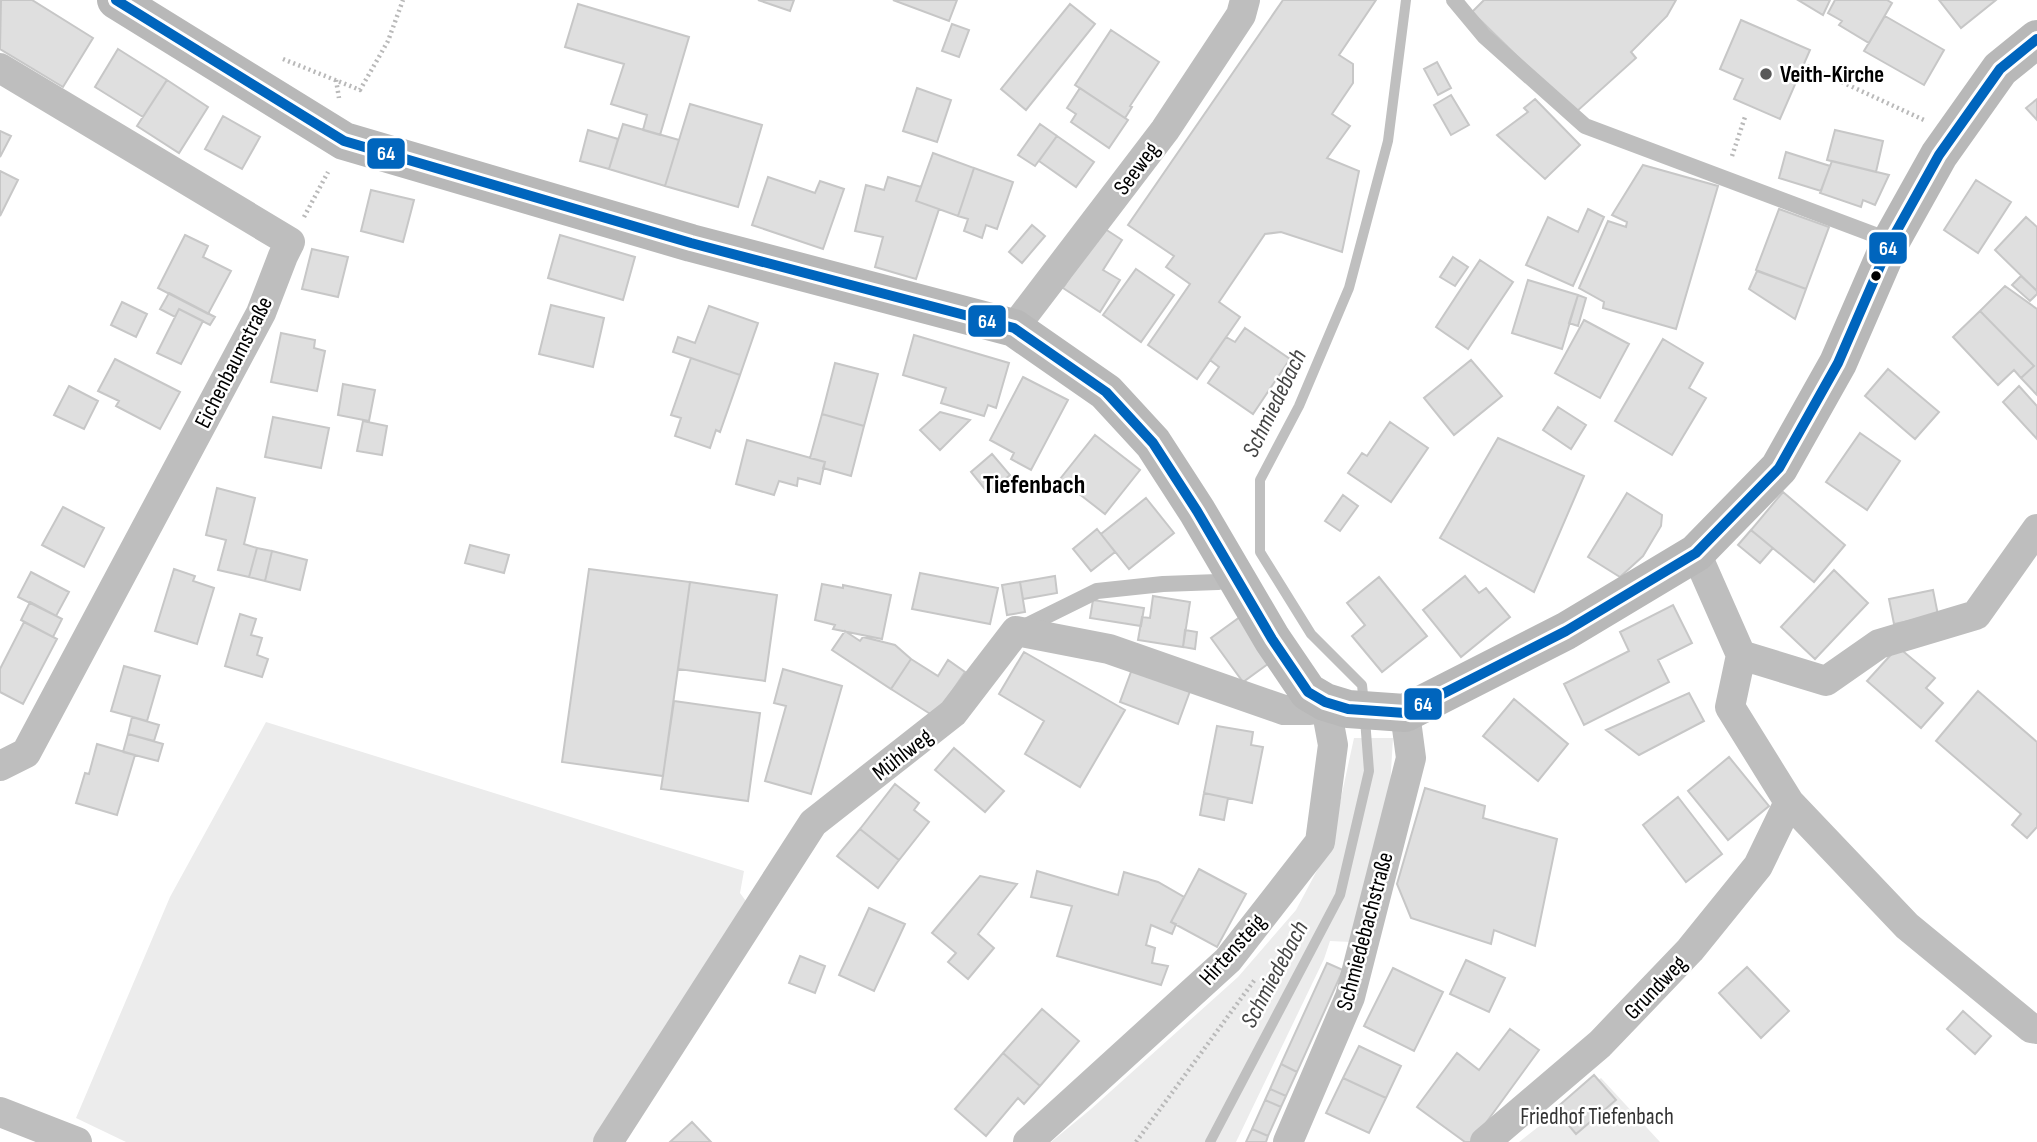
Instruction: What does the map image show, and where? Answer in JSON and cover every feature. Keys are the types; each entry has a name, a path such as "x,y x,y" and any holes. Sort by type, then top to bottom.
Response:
{"main road":[{"path":"116,0 344,141 691,243 1014,328 1106,392 1153,443 1197,511 1272,639 1308,692 1337,705 1397,712 1566,631 1696,553 1779,468 1838,363 1891,241 1939,155 2000,69 2037,39"}],"street":[{"name":"Seeweg","path":"1014,328 1166,130 1241,15 1245,0"},
{"name":"Eichenbaumstraße","path":"0,68 290,242 261,313 26,753 0,766"},
{"path":"1741,655 1826,681 1879,644 1976,615 2037,528"},
{"path":"1696,553 1741,655 1730,707 1789,802 1907,926 2031,1028 2037,1030"},
{"path":"1016,631 1110,649 1284,710 1310,710 1337,705"},
{"name":"Mühlweg","path":"608,1142 813,823 953,713 1016,631"},
{"name":"Hirtensteig","path":"1028,1142 1227,960 1320,842 1337,705"},
{"name":"Schmiedebachstraße","path":"1288,1142 1350,997 1410,758 1397,712"},
{"name":"Grundweg","path":"1485,1142 1600,1044 1690,950 1758,866 1789,802"},
{"path":"0,1112 77,1142"}],"lane":[{"path":"1454,0 1484,36 1585,126 1891,241"},
{"path":"1016,631 1097,591 1218,582 1236,578"}],"path":[{"path":"272,55 360,90 388,41 403,0"},
{"path":"1807,66 1954,134"},
{"path":"1724,178 1745,117"}],"green space":[{"path":"266,722 744,871 740,893 751,908 598,1142 126,1142 76,1118 170,897"},
{"path":"1354,738 1393,738 1387,837 1351,942 1330,941 1324,959 1236,1142 1051,1142 1238,977 1296,910 1331,844"},
{"name":"Friedhof Tiefenbach","path":"1601,1078 1660,1142 1519,1142"}],"building":[{"path":"1,0 32,0 93,38 63,87 0,49"},
{"path":"758,0 794,0 790,11"},
{"path":"893,0 957,0 949,21"},
{"path":"1283,0 1376,0 1339,55 1353,64 1353,83 1332,114 1350,126 1327,158 1359,171 1342,252 1281,232 1265,234 1219,302 1240,317 1197,379 1148,345 1190,284 1166,267 1174,256 1128,225"},
{"path":"1484,0 1676,0 1667,16 1631,52 1636,58 1575,113 1472,12"},
{"path":"1798,0 1830,0 1823,15"},
{"path":"1835,0 1887,0 1892,3 1869,43 1839,25 1842,21 1828,13"},
{"path":"1939,0 1996,0 1961,28"},
{"path":"578,4 689,37 660,135 643,130 647,115 611,104 624,64 565,47"},
{"path":"1070,4 1095,24 1026,110 1001,89"},
{"path":"1885,16 1944,50 1924,85 1864,51"},
{"name":"Veith-Kirche","path":"1741,20 1810,50 1780,119 1734,99 1743,79 1720,69"},
{"path":"952,24 969,30 959,57 942,51"},
{"path":"1111,30 1159,62 1125,118 1075,85"},
{"path":"118,49 167,80 143,117 95,87"},
{"path":"1437,62 1451,88 1438,95 1424,69"},
{"path":"167,80 208,107 179,153 137,126"},
{"path":"917,88 951,100 937,142 903,131"},
{"path":"1080,88 1128,120 1109,148 1071,122 1076,114 1067,108"},
{"path":"1451,95 1469,125 1451,135 1434,105"},
{"path":"1535,99 1580,145 1545,179 1497,135 1528,112 1524,108"},
{"path":"2037,99 2037,120 2026,108"},
{"path":"690,104 762,125 738,207 665,186"},
{"path":"223,116 260,137 242,169 205,149"},
{"path":"623,124 679,140 665,186 609,169"},
{"path":"1040,124 1057,136 1035,166 1018,155"},
{"path":"588,130 618,139 609,169 580,161"},
{"path":"1835,130 1883,141 1876,172 1827,160"},
{"path":"0,131 11,136 0,157"},
{"path":"1057,136 1094,162 1076,187 1039,161"},
{"path":"1786,152 1830,166 1821,191 1779,178"},
{"path":"933,153 974,168 958,216 916,201"},
{"path":"1832,161 1889,175 1875,205 1863,200 1861,207 1820,193"},
{"path":"1643,165 1718,186 1676,329 1603,308 1604,302 1579,288 1608,221 1626,227 1627,222 1612,215"},
{"path":"974,168 1013,182 997,229 986,225 982,238 964,231 968,219 958,216"},
{"path":"0,171 18,180 0,216"},
{"path":"768,177 815,193 820,181 844,189 823,249 752,225"},
{"path":"888,177 921,187 916,201 939,209 916,279 875,267 883,237 855,231 866,185 884,190"},
{"path":"1976,180 2011,202 1978,253 1944,230"},
{"path":"371,190 414,200 403,242 361,231"},
{"path":"1588,209 1604,217 1573,286 1526,265 1548,217 1578,232"},
{"path":"1779,209 1829,227 1806,289 1756,270"},
{"path":"2026,217 2037,227 2037,291 1995,250"},
{"path":"1032,225 1045,236 1022,263 1009,252"},
{"path":"1102,227 1122,240 1103,270 1120,280 1100,312 1063,288"},
{"path":"185,235 208,246 203,257 231,271 208,314 158,288"},
{"path":"560,235 635,257 623,300 548,278"},
{"path":"312,249 348,257 338,297 302,289"},
{"path":"1453,257 1468,267 1455,286 1440,277"},
{"path":"1480,260 1513,282 1468,349 1436,327"},
{"path":"1136,269 1174,295 1141,342 1103,315"},
{"path":"1757,271 1806,289 1795,319 1749,289"},
{"path":"2021,276 2037,291 2030,301 2012,285"},
{"path":"1528,280 1578,295 1562,349 1512,333"},
{"path":"2005,286 2037,309 2037,395 2021,378 2034,366 1980,311"},
{"path":"169,293 215,317 210,325 179,309 175,317 160,309"},
{"path":"1578,295 1586,298 1578,326 1569,323"},
{"path":"122,302 147,314 136,337 111,325"},
{"path":"551,305 604,318 593,367 539,354"},
{"path":"709,306 758,323 740,375 673,352 678,337 695,343"},
{"path":"179,309 203,321 181,364 157,353"},
{"path":"1980,311 2034,366 2021,378 2014,370 1998,385 1953,337"},
{"path":"1584,320 1629,344 1600,398 1555,373"},
{"path":"1245,328 1290,359 1253,414 1208,383 1219,367 1210,360 1226,337 1235,342"},
{"path":"281,333 315,340 314,348 325,351 317,391 271,382"},
{"path":"914,335 1009,363 996,408 988,405 984,416 941,403 946,388 903,375"},
{"path":"1663,339 1703,363 1689,388 1706,398 1672,455 1615,421"},
{"path":"691,358 740,375 720,432 716,430 710,448 675,436 681,418 671,415"},
{"path":"115,359 180,392 160,429 116,406 119,401 98,391"},
{"path":"1471,360 1502,396 1454,435 1424,398"},
{"path":"835,363 878,374 864,426 822,414"},
{"path":"1888,369 1939,412 1915,439 1865,396"},
{"path":"1023,377 1068,400 1031,470 1011,459 1014,453 990,440"},
{"path":"343,384 375,390 369,421 338,415"},
{"path":"69,386 98,401 84,429 54,415"},
{"path":"2019,386 2037,406 2037,439 2003,402"},
{"path":"1558,407 1586,425 1571,449 1543,430"},
{"path":"940,412 970,420 940,450 920,430"},
{"path":"822,414 864,426 851,476 823,468 825,462 810,458"},
{"path":"273,417 329,428 321,468 265,457"},
{"path":"363,421 387,426 382,455 357,451"},
{"path":"1390,422 1428,448 1391,502 1348,473 1362,453 1367,456"},
{"path":"1860,433 1900,461 1867,510 1826,482"},
{"path":"1095,435 1140,470 1105,514 1060,479"},
{"path":"1498,438 1584,476 1534,592 1440,538"},
{"path":"747,440 825,462 820,484 798,478 797,486 779,481 774,495 736,484"},
{"path":"992,454 1010,475 988,493 971,472"},
{"path":"217,488 255,498 244,544 257,548 249,577 218,570 226,540 206,535"},
{"path":"1783,492 1845,545 1814,582 1751,530"},
{"path":"1627,493 1662,515 1661,526 1643,556 1620,577 1588,557"},
{"path":"1343,495 1358,506 1340,531 1325,521"},
{"path":"1146,498 1174,533 1129,569 1101,534"},
{"path":"63,507 104,528 84,567 42,545"},
{"path":"1097,529 1115,552 1091,571 1073,549"},
{"path":"1751,530 1773,548 1760,563 1738,545"},
{"path":"470,545 509,555 504,573 465,563"},
{"path":"257,548 272,551 265,581 249,577"},
{"path":"272,551 307,560 300,590 265,581"},
{"path":"174,569 195,576 193,581 214,588 197,644 155,631"},
{"path":"589,569 690,582 663,776 562,762"},
{"path":"1834,570 1868,603 1815,659 1781,627"},
{"path":"31,572 69,592 56,616 18,597"},
{"path":"920,573 998,588 990,624 912,609"},
{"path":"1055,576 1057,593 1023,599 1020,582"},
{"path":"1465,576 1479,593 1486,588 1510,617 1461,657 1423,610"},
{"path":"1379,577 1427,636 1382,672 1352,636 1365,625 1347,603"},
{"path":"690,582 777,595 765,681 678,669"},
{"path":"1020,582 1025,612 1007,615 1002,585"},
{"path":"822,584 843,588 843,585 891,595 882,639 833,629 835,625 815,620"},
{"path":"1933,590 1938,615 1894,624 1889,599"},
{"path":"1153,596 1190,602 1183,647 1138,640 1142,617 1150,618"},
{"path":"1093,600 1144,608 1141,626 1090,618"},
{"path":"30,602 62,619 53,637 21,620"},
{"path":"1673,605 1692,643 1658,660 1669,682 1584,725 1564,684 1629,651 1620,632"},
{"path":"240,614 256,619 251,635 262,638 257,655 268,659 262,677 225,666"},
{"path":"1240,617 1272,661 1243,682 1211,638"},
{"path":"24,622 57,639 23,704 0,692 0,669"},
{"path":"1185,630 1197,632 1195,649 1183,647"},
{"path":"845,631 860,641 863,637 895,645 911,659 891,689 832,650"},
{"path":"1898,647 1935,678 1926,688 1943,703 1921,728 1867,681"},
{"path":"1024,652 1125,710 1080,787 1025,754 1044,721 999,694"},
{"path":"911,659 938,676 948,660 965,672 935,717 891,689"},
{"path":"124,666 160,676 147,721 111,711"},
{"path":"783,669 842,686 811,794 765,781 786,706 774,703"},
{"path":"1132,669 1190,691 1178,724 1120,702"},
{"path":"1978,691 2037,742 2037,827 2027,838 2012,825 2021,814 1936,741"},
{"path":"1689,693 1704,721 1639,755 1606,730"},
{"path":"1514,699 1568,744 1538,781 1483,736"},
{"path":"674,701 760,713 748,801 661,789"},
{"path":"132,717 159,725 154,741 128,734"},
{"path":"1217,726 1253,732 1251,745 1263,747 1252,803 1204,793"},
{"path":"128,734 163,744 158,761 123,752"},
{"path":"97,744 135,755 117,815 76,803 85,773 89,774"},
{"path":"954,748 1004,791 985,812 935,770"},
{"path":"1729,757 1769,806 1728,840 1688,791"},
{"path":"895,784 919,803 914,810 929,822 899,860 860,829"},
{"path":"1425,788 1485,806 1483,818 1557,839 1535,946 1494,930 1491,944 1411,918 1397,884"},
{"path":"1204,793 1228,798 1224,820 1200,815"},
{"path":"1678,797 1722,854 1686,882 1643,825"},
{"path":"860,829 899,860 878,888 837,856"},
{"path":"1199,869 1246,894 1217,947 1171,922"},
{"path":"1037,871 1118,895 1124,872 1158,882 1184,897 1171,922 1176,924 1172,934 1151,925 1146,945 1155,948 1152,963 1168,966 1161,985 1057,956 1072,906 1031,897"},
{"path":"980,876 1017,884 978,934 994,948 968,979 948,962 956,953 932,933"},
{"path":"869,908 905,924 874,991 839,975"},
{"path":"800,956 825,966 815,993 789,983"},
{"path":"1466,960 1505,978 1489,1012 1450,994"},
{"path":"1327,963 1343,970 1297,1072 1281,1064"},
{"path":"1747,967 1789,1011 1761,1038 1719,993"},
{"path":"1393,968 1443,992 1414,1051 1364,1026"},
{"path":"1042,1009 1079,1041 1040,1086 1003,1053"},
{"path":"1963,1011 1991,1036 1975,1054 1947,1029"},
{"path":"1510,1029 1539,1050 1472,1142 1465,1142 1417,1107 1457,1053 1479,1070"},
{"path":"1359,1046 1401,1066 1386,1098 1343,1078"},
{"path":"1003,1053 1040,1086 1024,1104 1018,1098 986,1136 955,1109"},
{"path":"1281,1064 1297,1072 1286,1096 1270,1089"},
{"path":"1594,1075 1616,1100 1576,1134 1555,1109"},
{"path":"1343,1078 1386,1098 1369,1133 1326,1113"},
{"path":"1270,1089 1286,1096 1281,1107 1265,1100"},
{"path":"1265,1100 1281,1107 1268,1136 1252,1129"},
{"path":"692,1122 711,1142 670,1142"},
{"path":"1252,1129 1268,1136 1266,1142 1246,1142"}],"waterway":[{"name":"Schmiedebach","path":"1364,704 1362,685 1311,634 1260,552 1260,480 1299,406 1349,288 1388,141 1406,0"},
{"name":"Schmiedebach","path":"1210,1142 1340,895 1369,771 1365,719"}],"transit line":[{"name":"64","path":"116,0 344,141 691,243 1014,328 1106,392 1153,443 1197,511 1272,639 1308,692 1325,702 1348,709 1405,713 1566,631 1696,553 1779,468 1838,363 1891,241 1939,155 2000,69 2037,39"}],"place":[{"name":"Veith-Kirche","path":"1766,74"}],"district":[{"name":"Tiefenbach","path":"1034,484"}]}
